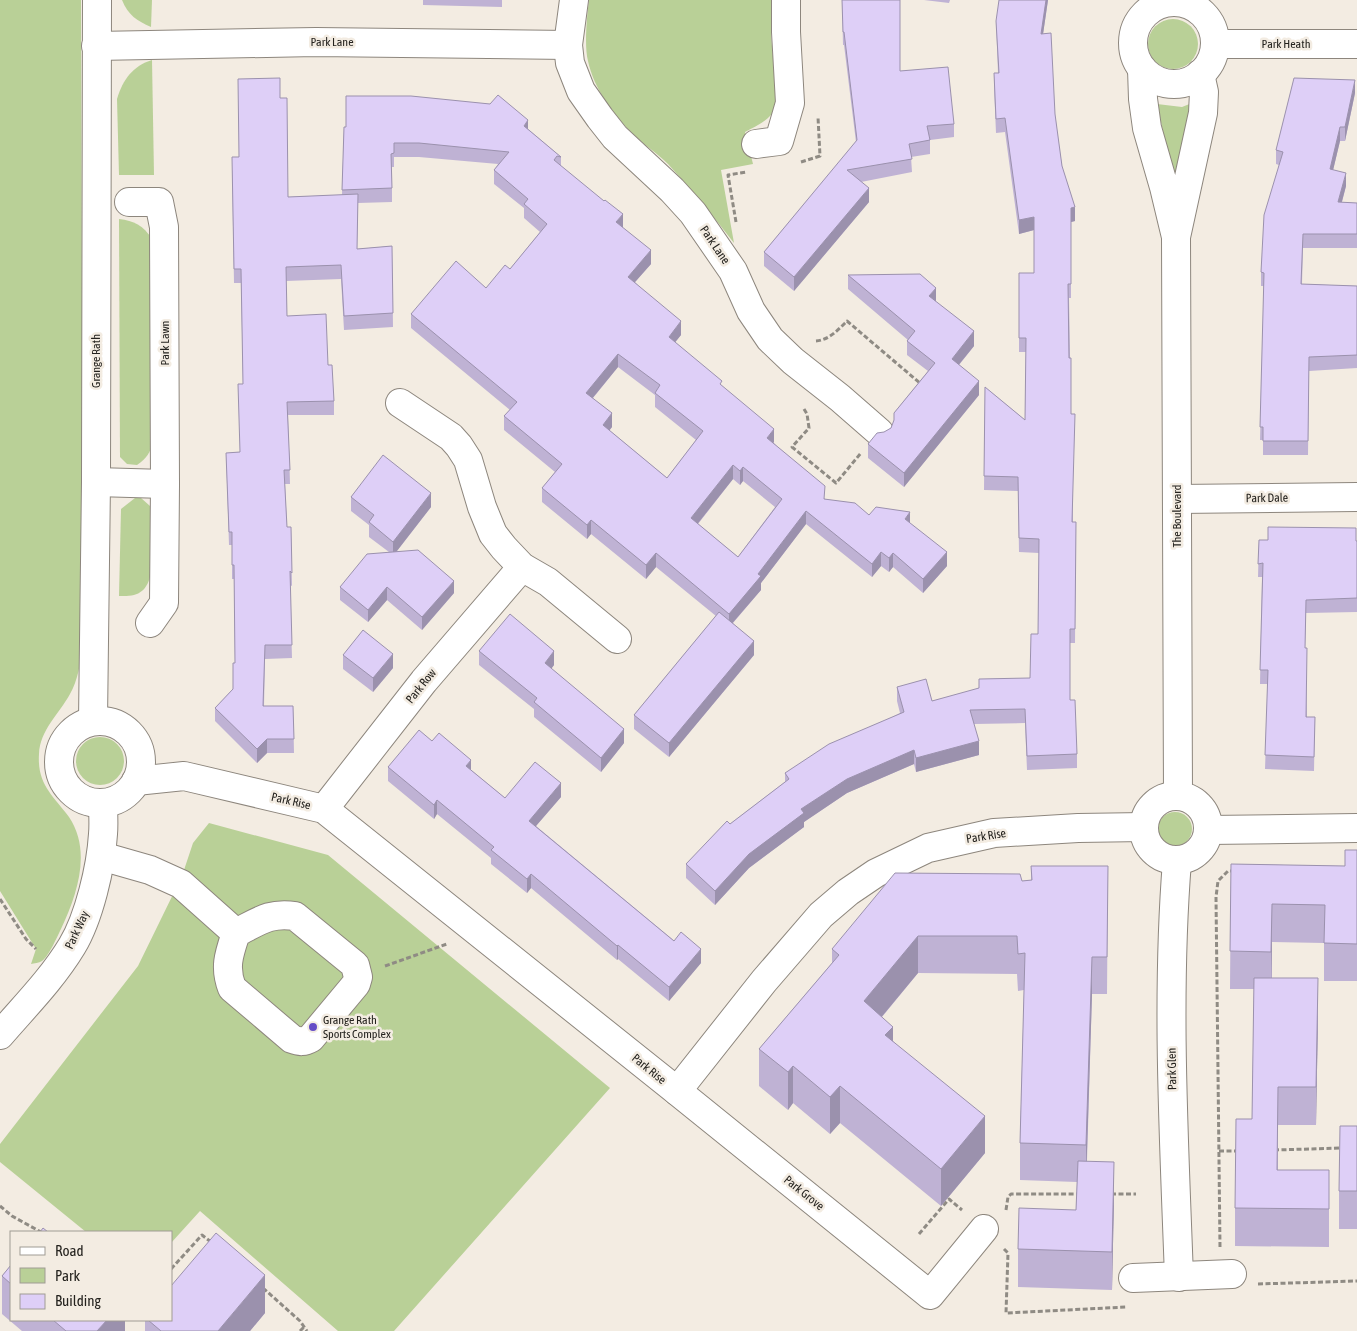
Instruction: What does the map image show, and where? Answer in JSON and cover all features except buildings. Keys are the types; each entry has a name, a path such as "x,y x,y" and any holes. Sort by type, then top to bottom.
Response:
{"street":[{"name":"Grange Rath","path":"93,721 96,482 96,0"},
{"name":"Park Lane","path":"574,0 568,45 570,63 581,91 600,118 615,137 672,190 693,213 733,272 750,308 770,339 793,362 840,398 879,432"},
{"path":"756,144 779,141 790,104 786,0"},
{"path":"1168,2 1204,6 1214,32 1216,44 1214,55 1208,66 1189,81 1177,84 1164,83 1152,78 1142,69 1136,59 1133,47 1139,12 1145,13 1156,6 1168,2"},
{"name":"Park Lane","path":"96,46 316,42 568,45"},
{"name":"Park Heath","path":"1216,44 1357,44"},
{"name":"The Boulevard","path":"1142,69 1143,99 1148,128 1176,238"},
{"name":"The Boulevard","path":"1178,795 1176,238 1203,113 1204,92 1200,74"},
{"name":"Park Lawn","path":"129,202 159,202 164,227 166,484 164,603 150,623"},
{"path":"400,404 451,437 459,446 468,460 482,507 493,534 504,548 522,567 548,582 617,639"},
{"path":"96,482 166,484"},
{"name":"Park Dale","path":"1177,498 1357,497"},
{"name":"Park Row","path":"324,809 424,681 522,567"},
{"path":"93,721 106,721 118,725 129,733 137,743 141,756 136,780 128,792 116,800 103,803 89,802 76,796 66,786 60,774 58,760 62,746 69,734 80,726 93,721"},
{"name":"Park Rise","path":"136,780 184,776 324,809 677,1091 764,981 821,915 848,892 876,873 928,848 994,832 1078,828 1144,828"},
{"path":"1178,795 1198,804 1205,813 1209,824 1208,838 1201,849 1190,858 1177,861 1163,858 1153,851 1146,840 1144,828 1146,814 1154,804 1164,798 1178,795"},
{"name":"Park Way","path":"0,1035 56,970 72,945 86,917 101,856 104,832 103,803"},
{"path":"1208,830 1357,828"},
{"path":"101,856 150,870 181,884 236,933"},
{"name":"Park Glen","path":"1177,861 1174,892 1171,1054 1179,1277"},
{"path":"283,914 295,916 354,965 358,974 356,984 311,1038 298,1042 232,988 228,977 228,960 236,933 268,916 283,914"},
{"name":"Park Grove","path":"677,1091 930,1295 986,1231"},
{"path":"1133,1278 1232,1274"}],"path":[{"path":"1238,871 1228,871 1218,881 1216,897 1220,1264 1232,1267 1233,1285 1357,1281"},
{"path":"0,899 26,939 36,949"},
{"path":"358,974 446,944 466,922"},
{"path":"1268,1150 1347,1148"},
{"path":"1219,1151 1238,1151"},
{"path":"986,1231 1005,1214 1008,1197 1011,1194 1088,1194"},
{"path":"1107,1194 1136,1194"},
{"path":"919,1234 950,1199 986,1231 1008,1253 1006,1313 1126,1308 1133,1278"},
{"path":"0,1206 12,1216 39,1231"},
{"path":"172,1269 202,1235 216,1247"},
{"path":"258,1284 300,1321 307,1331"},
{"path":"300,1331 304,1327"}],"green space":[{"path":"0,0 81,0 83,647 73,689 46,730 40,745 39,765 43,782 69,817 76,830 81,858 77,888 53,946 45,959 31,964 36,949 0,891"},
{"path":"122,0 152,0 151,27 134,17 127,10"},
{"path":"589,0 772,0 771,36 777,98 776,105 767,119 745,132 753,164 721,170 734,243 668,164 637,138 605,100 591,71 587,55 586,30"},
{"path":"1173,19 1182,21 1193,30 1198,44 1196,53 1187,64 1173,69 1164,67 1153,58 1148,44 1150,35 1159,24"},
{"path":"152,60 154,175 119,175 117,99 122,85 130,74 139,66"},
{"path":"1192,103 1175,185 1157,104 1182,107"},
{"path":"119,219 138,225 152,239 153,442 148,455 137,465 127,464 120,457"},
{"path":"135,498 141,498 150,506 153,517 151,573 147,585 141,592 131,596 119,596 121,509"},
{"path":"95,737 105,737 114,741 120,747 123,752 123,770 114,781 105,785 95,785 86,781 80,775 76,766 76,756 80,747 86,741"},
{"path":"1175,812 1187,817 1192,829 1187,841 1175,846 1163,841 1158,829 1163,817"},
{"name":"Grange Rath Sports Complex","path":"209,823 328,855 610,1088 394,1331 338,1331 200,1211 172,1242 172,1231 85,1231 0,1162 0,1144 138,966 182,876 193,843"}],"place":[{"name":"Grange Rath Sports Complex","path":"313,1027"}]}
